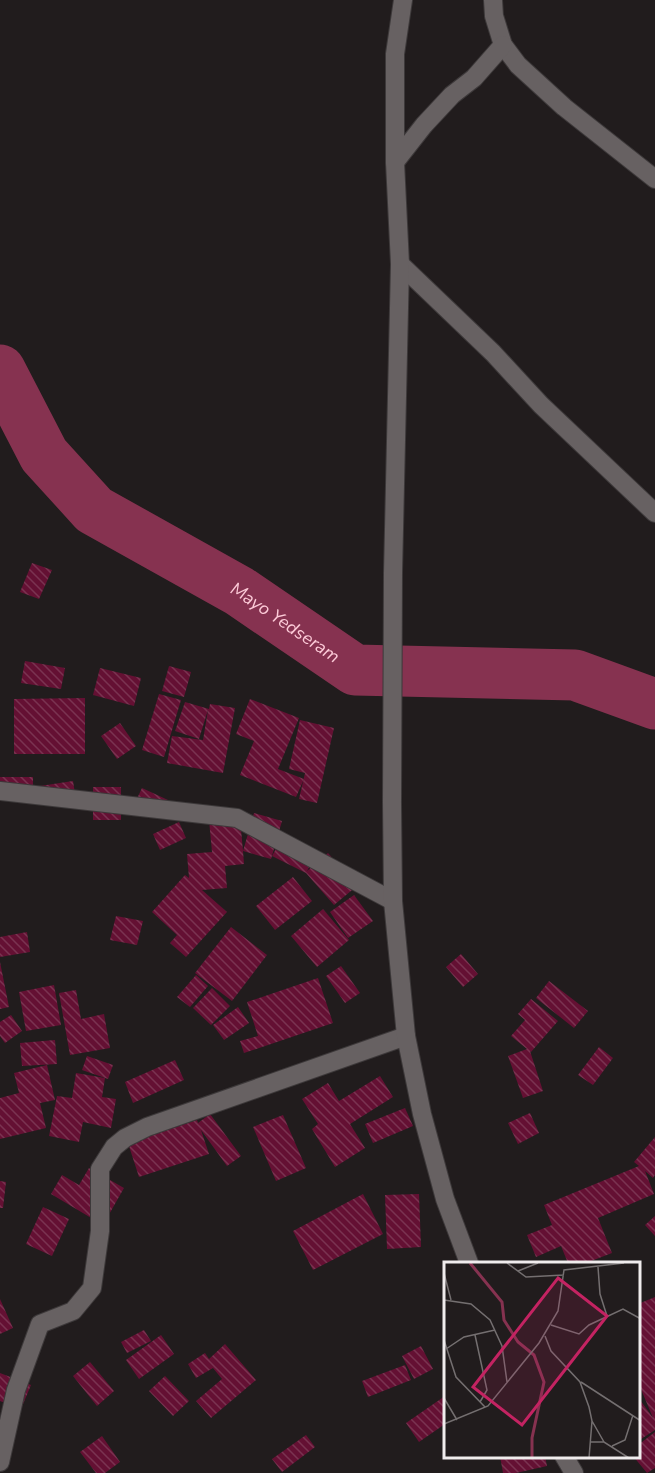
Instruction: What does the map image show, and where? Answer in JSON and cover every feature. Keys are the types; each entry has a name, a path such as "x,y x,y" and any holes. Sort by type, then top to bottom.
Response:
{"street":[{"path":"403,0 395,54 395,162 400,264 393,573 393,901 406,1036 425,1125 445,1199 469,1262"},
{"path":"493,0 494,16 503,45 518,65 564,107 655,179"},
{"path":"395,162 424,125 452,95 474,78 503,45"},
{"path":"400,264 493,353 541,405 655,513"},
{"path":"0,791 237,818 393,901"},
{"path":"0,1462 16,1390 40,1324 73,1311 92,1288 100,1231 100,1169 114,1147 125,1138 147,1127 406,1036"},
{"path":"565,1458 574,1473"}],"building":[{"path":"32,563 52,570 39,599 20,592"},
{"path":"25,661 65,668 61,689 21,683"},
{"path":"169,666 191,672 184,697 162,691"},
{"path":"100,668 141,678 134,706 93,695"},
{"path":"159,694 181,700 164,757 142,750"},
{"path":"85,698 85,754 14,754 14,699"},
{"path":"250,699 299,718 278,769 304,779 296,797 240,775 254,741 236,734"},
{"path":"185,702 209,709 210,704 235,708 223,773 167,763 172,736 203,740 208,710 199,739 175,731"},
{"path":"300,720 334,728 317,803 299,799 305,773 289,769"},
{"path":"120,723 136,746 117,759 101,736"},
{"path":"0,777 33,777 33,798 0,799"},
{"path":"73,781 76,800 43,805 40,786"},
{"path":"93,787 121,787 121,820 93,820"},
{"path":"142,788 168,800 158,819 133,807"},
{"path":"254,813 282,821 271,859 243,851"},
{"path":"240,818 244,864 225,866 227,888 202,890 227,912 186,957 170,943 177,935 152,912 185,875 189,878 187,854 212,852 209,820"},
{"path":"179,822 186,838 160,850 153,834"},
{"path":"284,834 317,852 307,871 328,853 357,886 334,905 306,873 272,856"},
{"path":"293,877 312,901 275,930 256,906"},
{"path":"354,895 373,921 348,938 330,912"},
{"path":"323,909 349,940 317,967 291,936"},
{"path":"116,916 143,921 137,945 110,940"},
{"path":"231,927 267,955 232,1001 195,973"},
{"path":"27,932 30,952 0,957 0,937"},
{"path":"461,954 478,974 463,987 446,967"},
{"path":"0,962 9,1007 0,1009"},
{"path":"341,966 360,993 345,1003 326,976"},
{"path":"196,975 208,986 190,1007 177,997"},
{"path":"318,978 333,1023 244,1053 240,1041 258,1036 247,1002"},
{"path":"549,981 588,1011 574,1028 536,998"},
{"path":"54,985 61,1025 26,1031 19,992"},
{"path":"212,988 230,1006 211,1025 193,1008"},
{"path":"76,990 81,1019 104,1014 110,1048 70,1055 59,993"},
{"path":"531,999 558,1021 530,1051 543,1091 523,1098 508,1056 527,1049 511,1036 525,1020 518,1014"},
{"path":"238,1007 249,1023 224,1040 213,1025"},
{"path":"11,1015 22,1031 5,1043 0,1036 0,1022"},
{"path":"55,1040 57,1064 22,1066 20,1043"},
{"path":"599,1047 613,1058 593,1085 578,1075"},
{"path":"87,1056 113,1065 108,1079 82,1070"},
{"path":"175,1060 184,1080 133,1103 125,1082"},
{"path":"47,1065 55,1100 40,1103 46,1128 0,1139 0,1098 19,1093 14,1073"},
{"path":"76,1073 105,1078 102,1097 116,1099 111,1128 83,1122 79,1142 49,1136 57,1096 72,1098"},
{"path":"380,1076 393,1097 350,1124 365,1148 335,1167 312,1129 318,1124 302,1099 328,1083 339,1101"},
{"path":"405,1108 413,1126 373,1143 365,1124"},
{"path":"530,1113 539,1133 518,1144 508,1123"},
{"path":"210,1114 241,1156 227,1166 201,1130 209,1154 139,1177 128,1143 197,1120 198,1123"},
{"path":"283,1115 306,1168 276,1181 253,1127"},
{"path":"655,1137 655,1175 653,1178 645,1171 654,1194 598,1218 612,1253 589,1262 568,1262 561,1246 536,1257 527,1235 552,1225 544,1205 639,1166 634,1162"},
{"path":"89,1168 124,1188 103,1225 51,1194 62,1175 79,1185"},
{"path":"0,1181 6,1182 3,1208 0,1208"},
{"path":"363,1194 383,1234 313,1270 293,1231"},
{"path":"419,1194 421,1247 387,1249 385,1195"},
{"path":"43,1207 69,1219 52,1256 26,1244"},
{"path":"655,1216 655,1236 645,1225"},
{"path":"655,1297 655,1430 640,1440 640,1400 653,1418 640,1387 640,1303"},
{"path":"0,1299 13,1328 0,1334"},
{"path":"144,1330 151,1341 127,1353 121,1342"},
{"path":"161,1335 174,1354 139,1379 126,1360"},
{"path":"225,1344 256,1380 211,1418 196,1401 222,1379 213,1368 196,1378 188,1364 205,1353 209,1359"},
{"path":"421,1346 433,1369 414,1379 402,1356"},
{"path":"90,1362 114,1391 97,1406 73,1376"},
{"path":"405,1365 411,1380 368,1397 362,1381"},
{"path":"0,1373 31,1385 21,1409 0,1401"},
{"path":"165,1376 189,1401 173,1416 149,1391"},
{"path":"444,1397 444,1425 419,1442 406,1423"},
{"path":"655,1432 655,1468 647,1473 635,1458 640,1458 640,1443"},
{"path":"306,1435 315,1447 282,1472 272,1459"},
{"path":"102,1436 120,1462 105,1473 96,1473 80,1452"},
{"path":"500,1458 545,1458 547,1466 516,1473 503,1473"}],"waterway":[{"name":"Mayo Yedseram","path":"0,370 44,455 94,510 239,591 355,670 575,675 655,704"}]}
